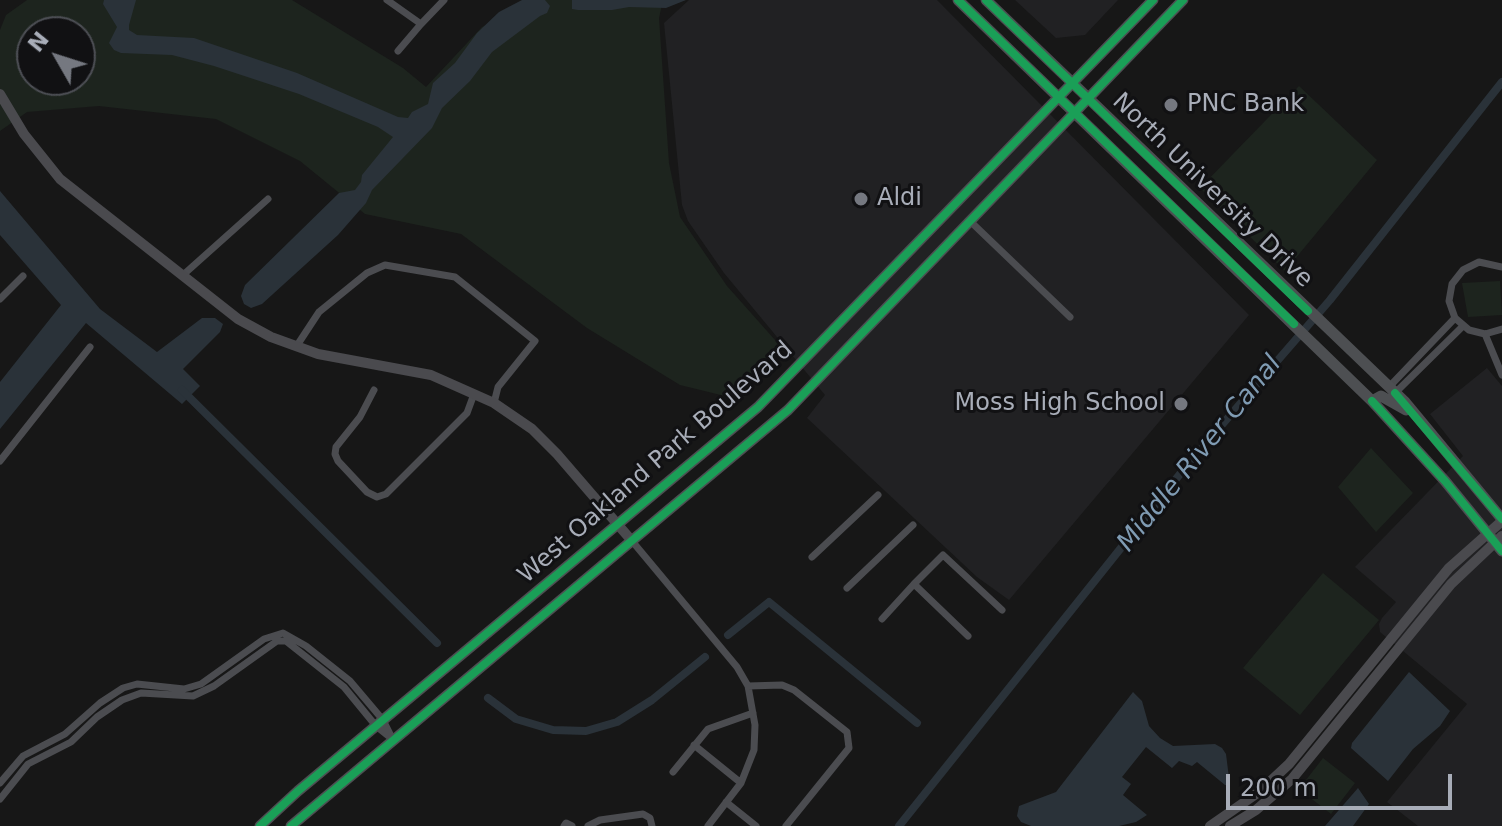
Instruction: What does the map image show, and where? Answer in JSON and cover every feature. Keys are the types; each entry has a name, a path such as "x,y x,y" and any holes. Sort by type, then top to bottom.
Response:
{"main road":[{"name":"North University Drive","path":"958,0 1372,401 1496,540"},
{"name":"North University Drive","path":"986,0 1392,390 1502,520"},
{"name":"West Oakland Park Boulevard","path":"260,826 774,392 1153,0"},
{"name":"West Oakland Park Boulevard","path":"291,826 788,410 1183,0"},
{"path":"1372,401 1386,397 1418,418"}],"street":[{"path":"387,0 421,24"},
{"path":"398,51 444,0"},
{"path":"0,94 24,134 60,179 238,319 296,347 318,354 431,375 494,403 532,429 557,454 737,667 748,686 753,713 754,750 741,783 708,826"},
{"path":"183,275 268,199"},
{"path":"971,222 1070,317"},
{"path":"1502,267 1479,262 1463,270 1449,292 1451,310 1463,326 1485,334 1502,329"},
{"path":"296,347 319,312 367,273 385,265 455,277 535,341 498,387 494,403"},
{"path":"1,296 23,276"},
{"path":"1392,390 1455,318"},
{"path":"1392,390 1463,326"},
{"path":"1485,334 1502,375"},
{"path":"0,461 90,347"},
{"path":"374,390 360,417 336,447 335,454 367,492 377,497 386,494 467,413 474,394"},
{"path":"812,557 878,495"},
{"path":"1230,826 1256,810 1292,779 1451,584 1496,540 1502,520"},
{"path":"847,588 913,525"},
{"path":"1210,826 1259,792 1289,764 1432,588 1496,540"},
{"path":"882,619 943,555 1002,610"},
{"path":"914,584 968,636"},
{"path":"0,799 28,764 71,742 97,717 122,700 141,693 193,696 214,686 265,649 274,638"},
{"path":"0,783 23,756 65,734 100,703 123,688 137,684 184,689 201,684 274,638 286,641 344,687 393,740"},
{"path":"748,686 782,685 794,690 847,732 849,748 786,826"},
{"path":"673,772 708,729 753,713"},
{"path":"694,745 741,783"},
{"path":"726,802 756,826"},
{"path":"588,826 600,820 643,814 650,818 652,826"},
{"path":"564,826 566,823 572,826"}],"shaded area":[{"path":"27,0 292,0 403,68 426,87 482,27 537,0 663,0 659,18 669,163 680,217 727,286 783,349 729,397 680,385 587,328 461,234 365,214 300,161 216,119 99,106 27,112 0,131 0,30 6,15"},
{"path":"104,0 136,0 129,30 137,35 194,38 297,73 398,117 408,118 412,112 428,104 433,83 455,63 477,33 499,12 522,0 545,0 550,6 547,13 492,52 470,81 442,108 432,128 372,190 366,203 338,235 262,304 251,308 244,304 241,296 245,285 339,193 355,190 362,175 393,137 378,127 299,94 214,66 172,55 114,50 109,43 117,27 103,4"},
{"path":"572,0 686,0 666,8 578,10 572,9"},
{"path":"689,0 937,0 1249,315 1009,600 977,577 807,418 825,395 724,273 688,221 682,205 664,23"},
{"path":"1015,0 1118,0 1085,35 1056,38"},
{"path":"1299,86 1377,160 1285,271 1200,188"},
{"path":"0,191 100,309 157,352 202,318 215,318 223,324 220,332 183,369 200,386 182,404 86,323 0,429 0,382 61,305 0,235"},
{"path":"1500,281 1502,315 1468,317 1462,283"},
{"path":"1487,368 1502,386 1502,826 1418,826 1387,802 1467,704 1380,632 1382,618 1396,602 1355,567 1463,456 1430,414"},
{"path":"1371,448 1413,493 1376,532 1338,487"},
{"path":"1323,573 1379,620 1300,715 1243,668"},
{"path":"1409,672 1450,711 1440,726 1413,749 1388,781 1351,748"},
{"path":"1133,692 1142,701 1149,726 1160,738 1173,746 1215,744 1222,748 1226,754 1230,786 1197,762 1192,766 1179,761 1172,768 1146,747 1122,777 1131,784 1123,795 1147,815 1136,822 1119,826 1031,826 1021,822 1017,816 1019,806 1056,792"},
{"path":"1323,758 1355,783 1331,814 1299,789"},
{"path":"1358,788 1369,804 1353,826 1325,826"}],"waterway":[{"name":"Middle River Canal","path":"899,826 1188,464 1330,300 1502,82"},
{"path":"182,390 437,643"},
{"path":"728,635 769,602 917,723"},
{"path":"488,698 516,719 553,730 586,731 617,722 652,700 705,657"}],"cycle path":[{"path":"958,0 1294,324"},
{"path":"986,0 1308,311"},
{"path":"260,826 758,407 1153,0"},
{"path":"291,826 788,410 1183,0"},
{"path":"1395,393 1502,519"},
{"path":"1372,401 1445,481 1502,551"}],"place":[{"name":"PNC Bank","path":"1171,105"},
{"name":"Aldi","path":"861,199"},
{"name":"Moss High School","path":"1181,404"}]}
